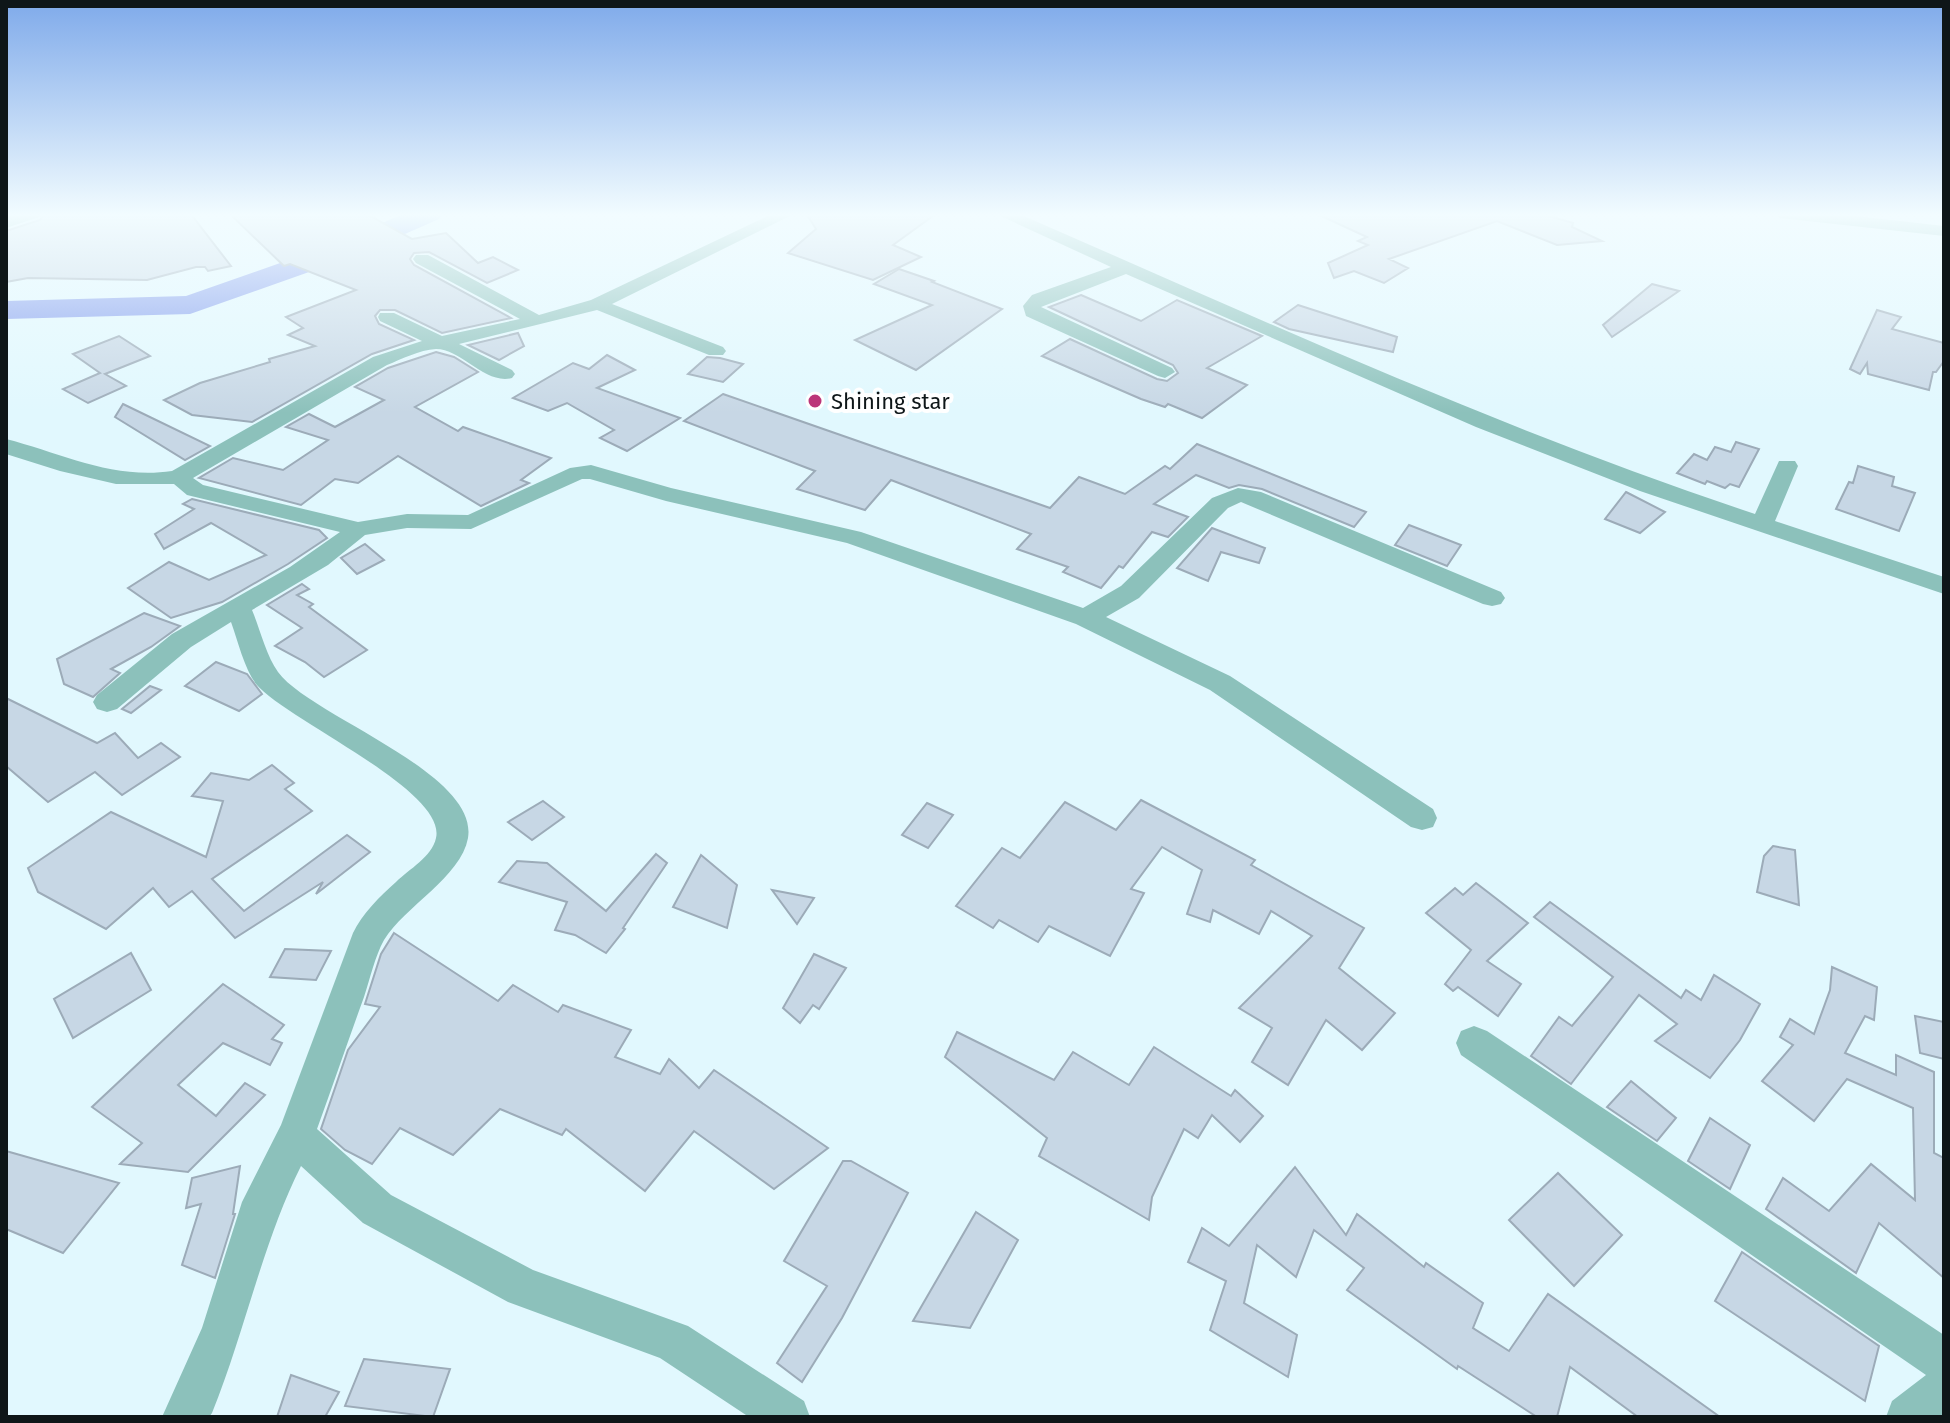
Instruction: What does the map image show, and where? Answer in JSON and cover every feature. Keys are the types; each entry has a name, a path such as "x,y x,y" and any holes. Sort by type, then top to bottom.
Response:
{"street":[{"path":"460,279 537,321"},
{"path":"6,446 104,475 142,482 178,477 380,361 439,342 537,321 597,304 649,279"},
{"path":"1093,279 1038,299 1032,306 1033,312 1165,372"},
{"path":"1156,279 1483,423 1596,467 1944,586"},
{"path":"597,304 716,351"},
{"path":"387,317 505,374"},
{"path":"1762,525 1787,466"},
{"path":"178,477 195,490 358,529 426,520 471,522 578,473 591,472 666,494 853,537 1085,618 1220,683 1422,818"},
{"path":"1085,618 1130,592 1220,503 1238,495 1253,497 1492,598"},
{"path":"107,702 146,673 168,650 238,607 293,579 358,529"},
{"path":"184,1417 196,1397 223,1328 262,1202 296,1135 370,933 405,893 438,865 452,838 450,819 432,795 392,761 295,703 266,677 238,607"},
{"path":"1474,1043 1944,1361"},
{"path":"296,1135 377,1209 523,1287 673,1341 788,1417"},
{"path":"1908,1417 1944,1389"}],"building":[{"path":"329,279 440,279 511,318 442,333 395,310 380,310 375,316 379,324 414,340 372,354 252,422 192,415 164,400 200,383 315,346 288,335 303,328 286,317 356,290"},
{"path":"882,279 929,279 1002,309 916,370 855,340 932,305 874,284"},
{"path":"1652,284 1679,291 1612,337 1603,325"},
{"path":"1081,295 1141,321 1177,300 1262,336 1207,368 1247,385 1202,418 1168,404 1165,407 1141,399 1042,356 1070,339 1157,379 1167,381 1178,373 1173,365 1049,307"},
{"path":"1298,305 1397,337 1393,352 1289,329 1274,322"},
{"path":"1877,310 1901,317 1892,329 1944,343 1944,361 1933,372 1929,390 1868,374 1867,363 1860,374 1850,369"},
{"path":"518,333 524,346 499,360 468,345"},
{"path":"119,336 150,356 105,374 126,386 88,403 63,389 100,373 73,354"},
{"path":"436,352 454,357 478,372 415,407 458,431 463,427 551,458 521,480 529,483 481,506 398,456 358,483 335,479 301,505 199,478 233,458 283,470 328,440 286,427 309,414 335,427 384,400 355,387 388,368"},
{"path":"607,355 635,370 597,388 680,418 627,451 600,438 614,430 567,403 548,411 513,398 573,363 589,369"},
{"path":"707,357 743,364 723,382 688,374"},
{"path":"723,394 1050,508 1079,477 1125,494 1165,466 1170,469 1197,444 1366,512 1354,527 1262,489 1239,485 1229,488 1196,475 1154,504 1188,517 1168,537 1152,532 1123,568 1119,566 1101,588 1063,572 1068,567 1017,549 1031,534 891,480 865,510 797,489 815,471 684,421"},
{"path":"123,404 210,446 185,460 115,417"},
{"path":"1736,442 1759,449 1739,487 1730,484 1725,488 1707,481 1705,484 1677,473 1694,454 1707,460 1715,447 1731,452"},
{"path":"1858,466 1894,477 1892,486 1915,493 1899,531 1836,509 1849,482 1853,483"},
{"path":"1626,492 1665,512 1640,533 1605,519"},
{"path":"192,499 319,530 327,538 222,602 171,618 128,588 169,562 209,580 266,555 211,523 164,549 155,534 194,509 183,504"},
{"path":"1409,525 1461,545 1447,566 1395,545"},
{"path":"1212,528 1265,548 1259,563 1221,552 1208,581 1177,568"},
{"path":"365,544 384,560 357,574 341,558"},
{"path":"302,584 309,589 297,595 313,604 309,607 367,650 324,677 305,662 275,646 302,628 267,605"},
{"path":"144,613 180,626 151,647 111,669 120,673 93,697 64,684 57,659"},
{"path":"216,662 247,674 262,694 239,711 185,686"},
{"path":"150,686 161,690 131,713 122,709"},
{"path":"6,698 97,743 115,733 138,758 161,743 180,757 122,795 95,772 48,802 6,766"},
{"path":"272,765 294,783 285,789 312,811 212,879 244,911 347,835 370,852 316,894 323,882 235,938 192,891 169,907 153,888 106,929 38,892 28,868 111,812 206,857 223,801 192,796 211,773 249,780"},
{"path":"1141,800 1255,860 1251,865 1364,928 1339,968 1395,1013 1362,1050 1326,1020 1288,1085 1252,1062 1272,1028 1239,1008 1312,936 1271,911 1259,934 1213,910 1210,922 1187,914 1202,870 1162,847 1131,889 1144,893 1110,956 1049,926 1038,942 999,920 993,928 956,906 1002,848 1020,858 1065,802 1116,830"},
{"path":"543,801 564,817 532,840 508,822"},
{"path":"927,803 953,815 928,848 902,835"},
{"path":"1773,846 1795,850 1799,905 1757,892 1764,856"},
{"path":"656,854 667,863 606,953 575,935 555,930 567,902 499,882 517,861 547,863 606,911"},
{"path":"701,855 737,885 727,928 673,907"},
{"path":"1476,883 1528,923 1487,961 1521,984 1498,1016 1458,987 1453,991 1445,984 1471,950 1426,913 1455,888 1463,895"},
{"path":"772,890 814,898 797,924"},
{"path":"1550,902 1681,998 1686,990 1701,1000 1714,975 1760,1004 1740,1040 1710,1078 1655,1041 1677,1024 1639,995 1571,1084 1531,1056 1559,1017 1572,1026 1613,977 1534,917"},
{"path":"394,933 498,1001 513,985 558,1012 563,1005 631,1030 615,1057 660,1074 669,1059 699,1088 714,1070 828,1148 774,1189 694,1131 645,1191 566,1129 562,1135 500,1109 453,1155 400,1128 372,1164 345,1150 321,1129 348,1050 380,1007 365,1004 381,954"},
{"path":"285,949 331,951 316,980 270,977"},
{"path":"131,953 151,990 73,1038 54,999"},
{"path":"814,954 846,968 819,1009 813,1005 800,1023 783,1008"},
{"path":"1832,967 1877,987 1874,1020 1865,1016 1845,1053 1896,1075 1896,1055 1934,1072 1934,1153 1944,1158 1944,1278 1879,1223 1856,1273 1766,1209 1783,1178 1829,1211 1871,1164 1915,1200 1913,1108 1847,1079 1814,1121 1762,1081 1793,1045 1780,1037 1790,1019 1814,1034 1830,990"},
{"path":"223,984 284,1025 272,1039 282,1043 270,1065 223,1043 178,1085 216,1116 245,1083 265,1095 188,1172 120,1164 142,1143 92,1107"},
{"path":"1915,1016 1944,1022 1944,1059 1920,1053"},
{"path":"957,1032 1054,1080 1073,1052 1129,1085 1154,1047 1231,1096 1235,1090 1263,1116 1240,1142 1212,1115 1198,1138 1184,1129 1152,1197 1149,1220 1039,1156 1047,1138 945,1057"},
{"path":"1631,1081 1676,1118 1657,1141 1607,1107"},
{"path":"1710,1118 1750,1145 1730,1189 1688,1161"},
{"path":"6,1151 119,1183 63,1253 6,1229"},
{"path":"843,1161 851,1161 908,1193 842,1318 802,1382 777,1363 827,1286 784,1261"},
{"path":"240,1166 235,1214 215,1278 182,1265 201,1204 186,1208 192,1178"},
{"path":"1295,1167 1346,1235 1357,1214 1424,1267 1426,1263 1483,1303 1473,1328 1509,1351 1548,1294 1720,1417 1638,1417 1570,1367 1557,1417 1537,1417 1458,1366 1457,1369 1347,1290 1364,1268 1314,1230 1296,1277 1257,1245 1244,1303 1297,1335 1288,1377 1210,1330 1226,1281 1188,1262 1202,1228 1229,1246"},
{"path":"1558,1173 1622,1235 1574,1286 1509,1220"},
{"path":"976,1212 1018,1240 970,1328 913,1321"},
{"path":"1742,1252 1879,1346 1865,1401 1715,1301"},
{"path":"364,1359 450,1369 433,1417 345,1406"},
{"path":"291,1375 339,1392 325,1417 277,1417"}],"waterway":[{"path":"6,310 190,305 262,279"}],"place":[{"name":"Shining star","path":"815,401"}]}
